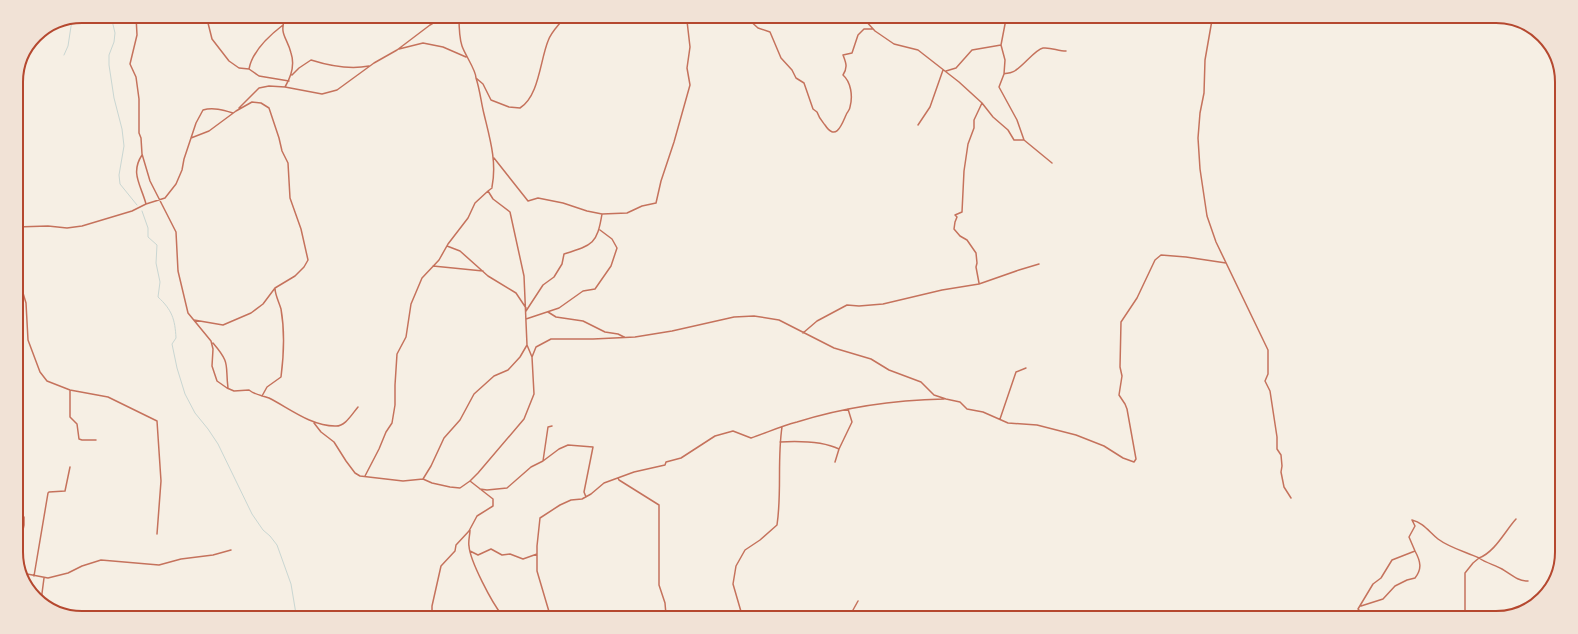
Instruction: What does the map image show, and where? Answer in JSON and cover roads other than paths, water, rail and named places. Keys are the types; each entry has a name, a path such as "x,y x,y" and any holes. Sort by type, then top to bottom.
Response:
{"street":[{"path":"136,23 137,34 130,64 136,77 139,133 141,138 142,154 150,180 176,232 178,271 188,313 222,355 228,366 228,388"},
{"path":"208,23 212,39 229,61 239,68 249,68 259,76 289,81"},
{"path":"191,138 209,131 237,110 259,88 269,86 286,87 322,94 337,90 370,66 397,50 433,23"},
{"path":"313,422 321,432 334,442 355,473 365,476 403,481 423,479 432,483 460,488 470,481 524,419 534,394 532,357 527,345 524,276 510,212 493,199 488,191 492,188 495,174 493,156 476,74 466,57 461,44 459,23"},
{"path":"476,78 483,84 491,100 509,107 520,108 533,93 549,38 560,23"},
{"path":"493,156 528,201 538,198 563,203 586,211 602,214 627,213 642,206 656,203 661,181 690,85 687,68 690,47 687,23"},
{"path":"752,23 758,28 770,32 781,58 792,70 796,78 804,83 807,96 813,109 817,112 819,119 828,130 833,131 839,130 843,125 846,114 850,108 852,98 850,86 847,79 843,75 847,64 843,55 852,53 858,35 864,29 873,29"},
{"path":"868,23 873,29 894,44 918,50 959,82 982,103 992,117 1008,130 1014,140 1024,140"},
{"path":"1005,23 1001,46 1005,60 1004,74 999,87 1017,120 1024,140 1052,163"},
{"path":"1211,23 1205,60 1204,93 1200,113 1198,138 1200,169 1207,216 1216,242 1226,264 1268,350 1268,374 1265,381 1270,391 1277,437 1277,449 1281,455 1281,472 1284,487 1291,498"},
{"path":"249,68 250,63 267,39 283,25"},
{"path":"283,25 284,34 291,53 292,75"},
{"path":"397,50 423,43 443,47 466,57"},
{"path":"944,71 956,68 972,50 1001,46"},
{"path":"1004,74 1015,71 1042,48 1052,48 1066,51"},
{"path":"286,87 292,75 311,60 351,68 370,66"},
{"path":"918,125 930,107 944,71"},
{"path":"194,320 224,325 251,313 263,304 275,288 295,276 304,268 308,260 301,229 290,198 289,168 269,110 266,105 256,101 237,110"},
{"path":"979,284 976,267 978,263 976,253 967,240 960,236 954,229 957,217 955,215 962,212 964,171 968,144 974,128 974,120 982,103"},
{"path":"23,227 67,228 82,226 132,211 146,204 165,198 176,184 182,170 184,159 196,123 203,110 219,109 233,113"},
{"path":"142,154 136,167 136,173 146,204"},
{"path":"365,476 386,432 392,423 395,405 397,354 406,337 411,304 422,278 439,260 447,246 461,228 475,203 492,188"},
{"path":"526,312 543,285 554,277 562,264 564,254 590,246 600,230 602,214"},
{"path":"526,319 560,308 583,291 595,289 611,266 617,248 612,239 600,230"},
{"path":"447,246 460,251 496,281 516,293 526,308"},
{"path":"532,357 536,347 551,339 624,337 672,331 734,318 754,316 779,320 834,348 871,359 889,370 921,382 934,395 960,402 967,409 983,412 1008,424 1037,425 1076,435 1104,446 1123,458 1135,461 1127,409 1119,395 1122,376 1120,367 1122,322 1137,298 1158,256 1186,257 1226,264"},
{"path":"803,333 816,321 847,305 859,306 884,304 942,290 979,284 1039,264"},
{"path":"433,266 485,272"},
{"path":"262,396 267,387 281,377 284,336 281,308 275,293 275,288"},
{"path":"23,296 26,303 28,340 40,372 47,381 70,390 108,397 157,421 161,480 157,534"},
{"path":"548,312 556,317 583,321 605,332 618,334 624,337"},
{"path":"211,342 213,349 212,366 214,373 217,381 228,388 242,391 249,390 255,395 262,396 313,422 336,427 347,421 358,407"},
{"path":"423,479 444,438 460,420 474,394 494,376 508,370 520,357 527,345"},
{"path":"1000,419 1016,372 1026,368"},
{"path":"70,390 70,417 77,424 79,439 96,440"},
{"path":"549,611 537,571 540,518 560,505 571,500 586,497 604,483 634,472 665,465 666,462 681,458 715,436 734,431 751,438 804,420 848,409 898,402 946,399"},
{"path":"835,462 839,449 852,422 848,409"},
{"path":"543,461 548,427 552,426"},
{"path":"741,611 734,584 736,566 744,550 760,540 777,526 780,505 780,442 782,427"},
{"path":"780,442 802,442 834,446 839,449"},
{"path":"480,489 507,488 531,467 568,445 593,447 587,484 584,492 586,497"},
{"path":"34,576 48,493 65,491 70,466"},
{"path":"618,478 659,505 659,585 665,603 666,611"},
{"path":"432,611 440,566 455,551 456,545 478,516 493,506 493,499 470,481"},
{"path":"23,516 23,530"},
{"path":"1465,611 1465,573 1473,563 1493,548 1516,519"},
{"path":"1359,606 1383,598 1395,586 1415,578 1420,572 1416,551 1409,537 1414,526 1412,520 1419,522 1438,539 1451,546 1479,558 1486,563 1501,568 1520,581 1528,581"},
{"path":"470,528 468,546 486,589 500,611"},
{"path":"470,551 478,555 491,549 502,555 510,554 523,559 537,554"},
{"path":"27,574 44,578 68,573 87,564 101,560 159,565 181,559 213,555 231,550"},
{"path":"1359,610 1359,606 1373,584 1381,578 1392,560 1416,551"},
{"path":"42,595 44,578"},
{"path":"853,611 858,601"}],"waterway":[{"path":"113,23 115,33 114,42 109,55 109,65 124,146 119,175 120,184 137,205"},
{"path":"64,55 68,46 71,24"},
{"path":"142,211 148,228 148,237 157,245 156,263 160,282 158,297 167,306 174,320 176,338 172,344 177,368 185,394 195,413 218,444 252,514 263,530 277,545 291,584 296,611"}]}
